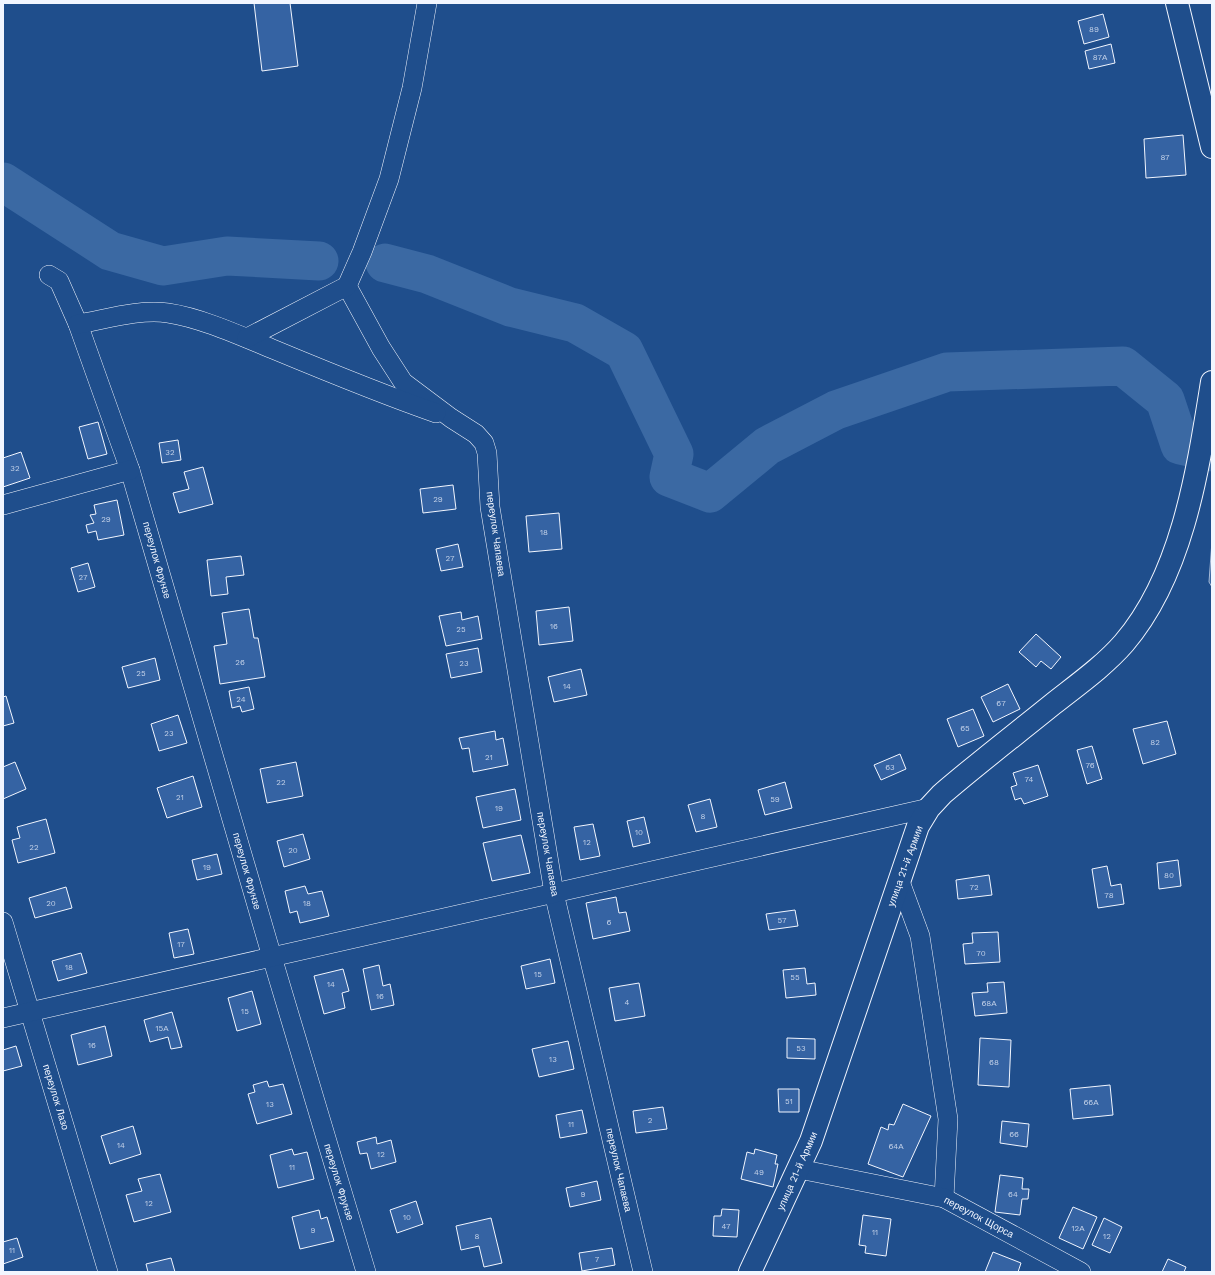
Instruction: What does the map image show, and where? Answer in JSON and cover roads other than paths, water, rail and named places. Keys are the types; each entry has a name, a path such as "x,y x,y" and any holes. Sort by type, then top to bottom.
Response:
{"main road":[{"path":"1178,3 1212,147"},
{"name":"улица 21-й Армии","path":"750,1272 799,1169 824,1108 899,879 918,826 929,808 963,776 1084,679 1123,644 1151,605 1177,544 1190,494 1211,388"}],"street":[{"path":"247,338 347,286 362,252 389,179 412,88 426,3"},
{"name":"переулок Фрунзе","path":"49,275 59,281 78,324 130,470 272,957 366,1272"},
{"path":"347,286 378,342 403,382 451,418"},
{"path":"78,324 128,315 167,313 185,317 247,338 397,400 451,418"},
{"name":"переулок Чапаева","path":"451,418 476,434 484,443 487,453 490,507 554,893 643,1272"},
{"path":"3,505 130,470"},
{"path":"3,1018 929,808"},
{"path":"899,879 920,936 948,1119 944,1198"},
{"name":"переулок Лазо","path":"3,922 108,1272"},
{"name":"переулок Щорса","path":"799,1169 944,1198 1081,1272"}],"water":[{"path":"1212,541 1212,587 1209,582"}],"waterway":[{"path":"3,182 110,251 163,266 227,256 319,261"},
{"path":"385,263 427,274 510,307 575,323 624,351 674,454 669,477 710,493 767,446 836,410 947,372 1123,366 1165,400 1180,445 1212,452"}]}
